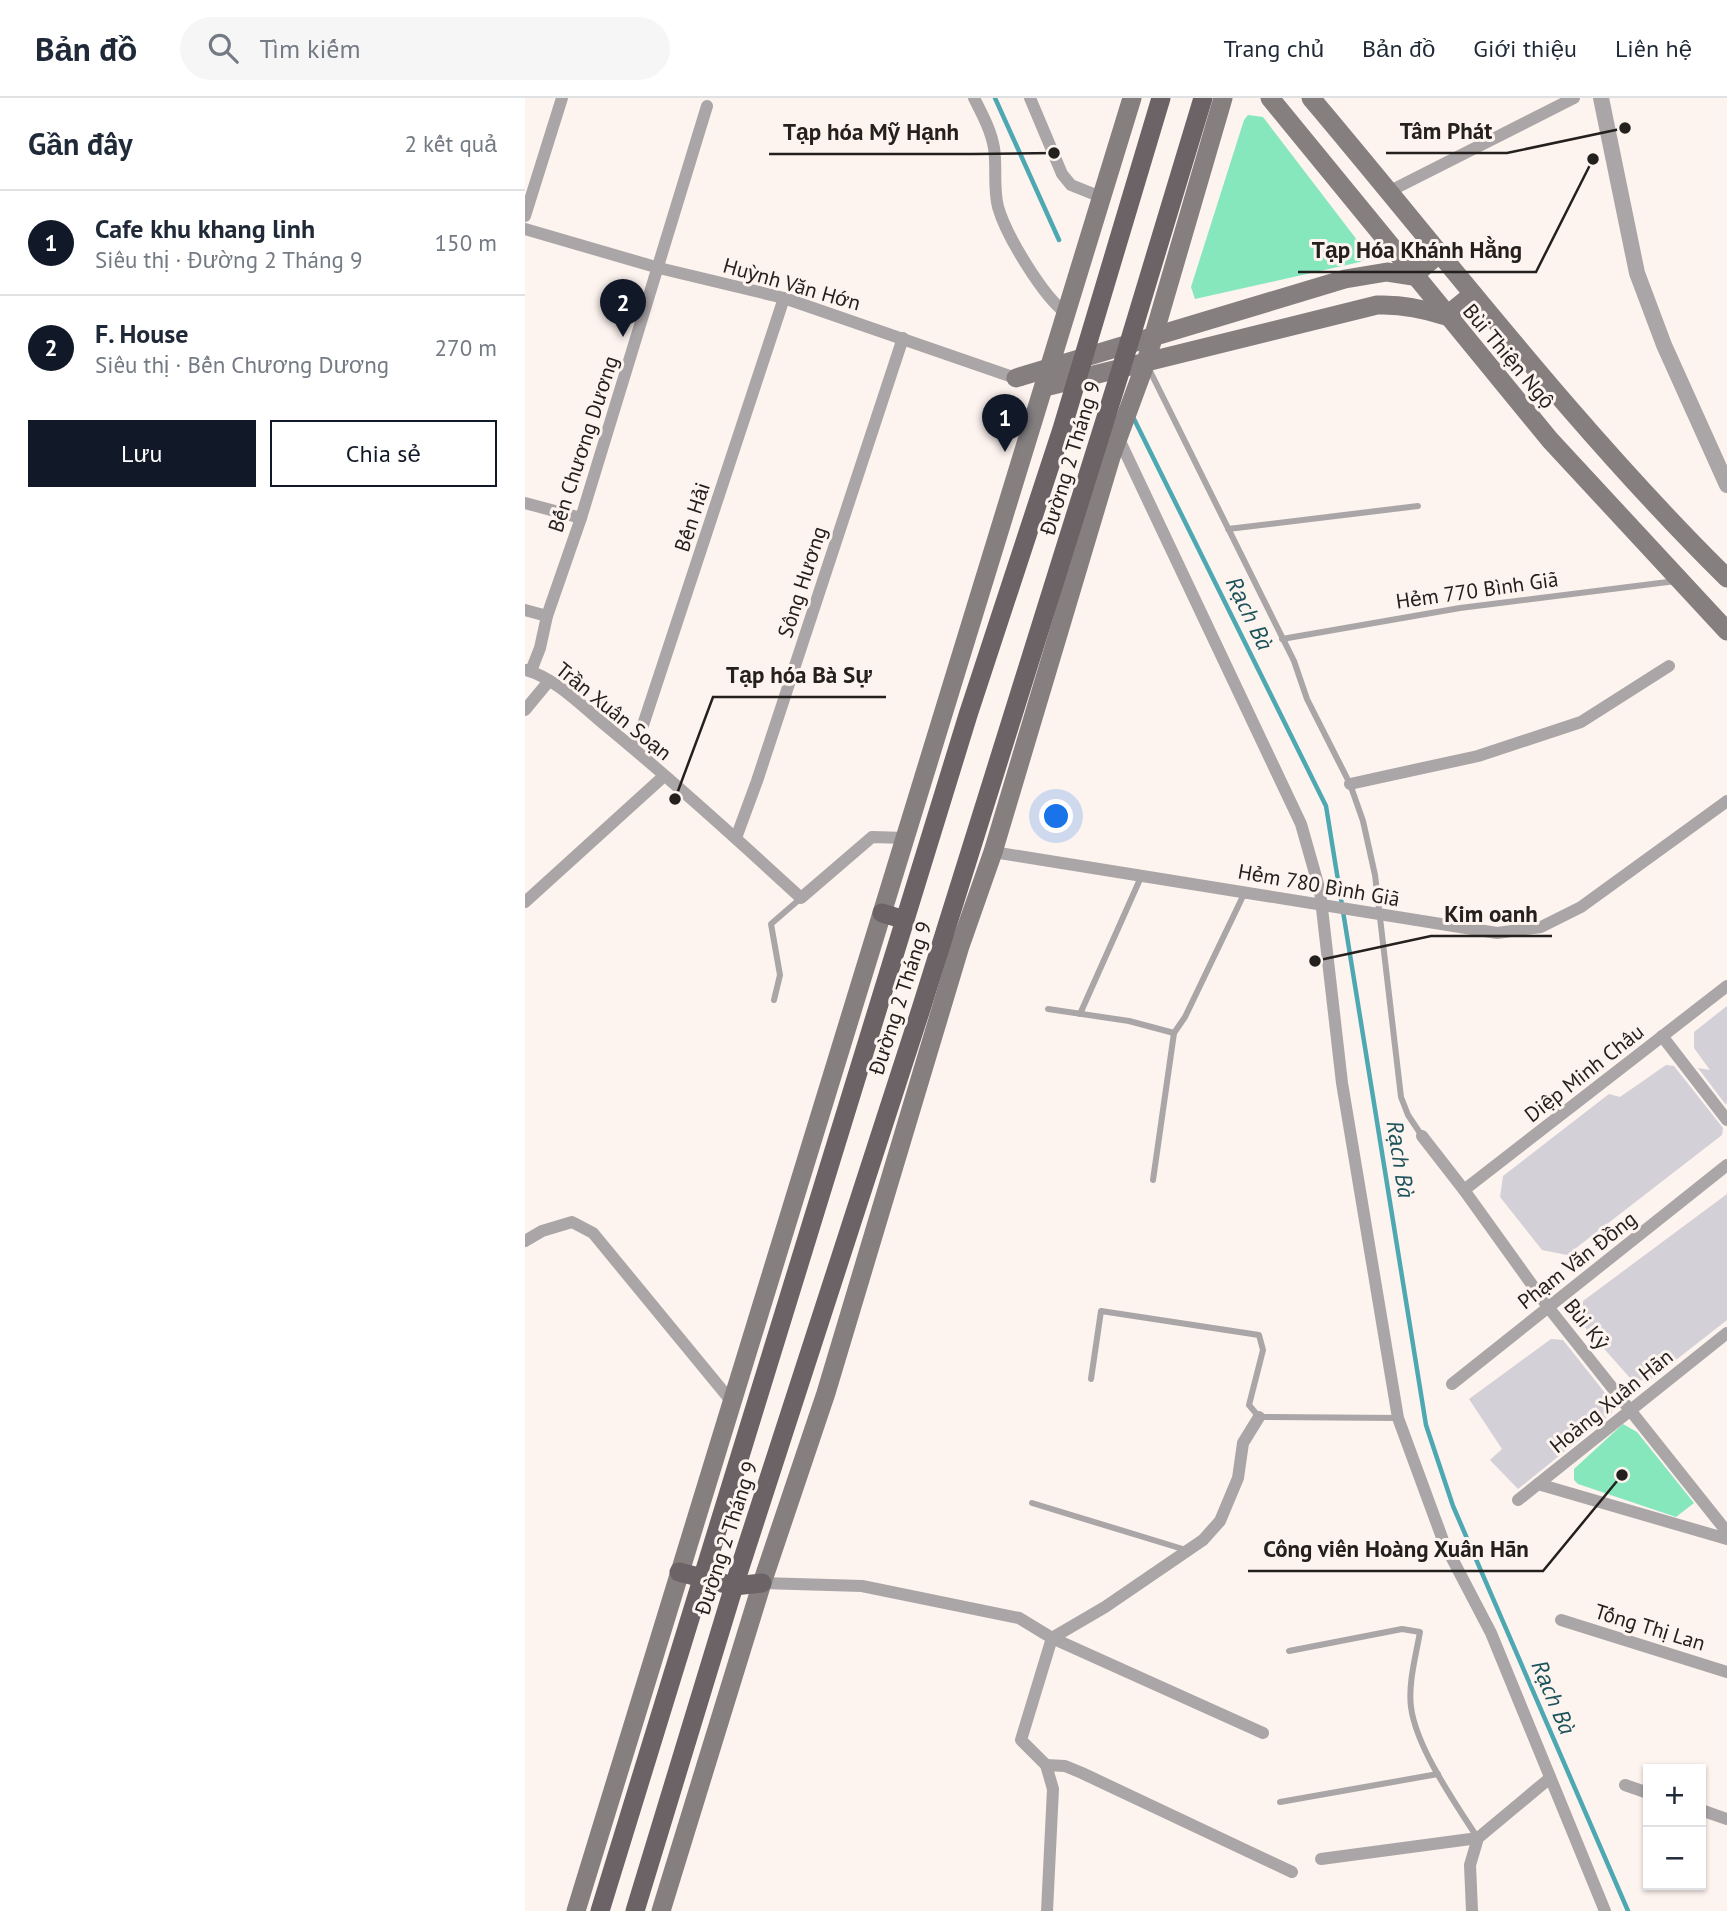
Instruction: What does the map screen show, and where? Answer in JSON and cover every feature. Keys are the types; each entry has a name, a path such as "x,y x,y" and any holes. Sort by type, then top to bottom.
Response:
{"main road":[{"name":"Đường 2 Tháng 9","path":"576,1911 1132,98"},
{"name":"Đường 2 Tháng 9","path":"600,1911 968,715 1062,429 1081,358 1161,98"},
{"name":"Đường 2 Tháng 9","path":"661,1911 762,1583 826,1393 951,943 1203,98"},
{"name":"Đường 2 Tháng 9","path":"635,1911 734,1586 951,943 993,852 1118,437 1146,362 1223,98"},
{"name":"Bùi Thiện Ngộ","path":"1270,98 1413,276 1550,440 1727,631"},
{"name":"Bùi Thiện Ngộ","path":"1311,98 1473,294 1628,474 1727,578"},
{"path":"1016,378 1345,279 1387,272 1413,276 1440,253"},
{"path":"1045,387 1377,305 1400,304 1446,316 1473,294"},
{"path":"883,913 905,920"},
{"path":"679,1572 734,1586 762,1583"}],"street":[{"path":"525,216 562,98"},
{"path":"974,98 986,121 994,146 996,198 1002,219 1035,278 1056,306 1067,314"},
{"path":"1030,98 1062,174 1070,185 1101,197"},
{"path":"1390,191 1574,98"},
{"path":"1601,98 1637,273 1664,345 1727,485"},
{"name":"Bến Chương Dương","path":"528,670 540,648 547,616 581,518 707,106"},
{"name":"Huỳnh Văn Hớn","path":"525,229 659,268 784,298 1045,387"},
{"name":"Bến Hải","path":"630,745 643,725 784,298"},
{"name":"Sông Hương","path":"736,838 903,338"},
{"path":"1118,437 1301,824 1320,891 1342,1083 1398,1418 1444,1543 1491,1633 1605,1911"},
{"path":"525,503 581,518"},
{"path":"525,610 547,616"},
{"path":"1350,784 1478,755 1581,722 1669,666"},
{"name":"Trần Xuân Soạn","path":"528,670 549,681 630,745 801,898"},
{"path":"525,710 549,681"},
{"path":"525,902 664,776"},
{"name":"Hẻm 780 Bình Giã","path":"993,852 1497,933 1541,927 1581,907 1727,801"},
{"path":"801,898 872,837 906,838"},
{"name":"Diệp Minh Châu","path":"1464,1190 1727,986"},
{"path":"1662,1037 1727,1120"},
{"name":"Bùi Kỷ","path":"1422,1136 1548,1307 1727,1532"},
{"name":"Phạm Văn Đồng","path":"1452,1384 1727,1165"},
{"path":"525,1241 542,1231 572,1223 593,1233 732,1402"},
{"name":"Hoàng Xuân Hãn","path":"1518,1500 1727,1333"},
{"path":"1047,1911 1053,1789 1046,1765 1021,1740 1052,1638 1105,1607 1203,1540 1220,1521 1238,1478 1243,1443 1259,1417"},
{"path":"1538,1484 1727,1539"},
{"path":"762,1583 862,1586 1019,1618 1052,1638 1263,1733"},
{"name":"Tống Thị Lan","path":"1561,1620 1727,1672"},
{"path":"1046,1765 1065,1766 1082,1773 1292,1872"},
{"path":"1321,1859 1478,1838 1550,1778"},
{"path":"1625,1785 1643,1791"},
{"path":"1706,1812 1727,1819"},
{"path":"1472,1911 1470,1865 1478,1838"}],"lane":[{"path":"1146,362 1294,661 1307,699 1350,784 1363,821 1372,861 1401,1097 1408,1115 1422,1136"},
{"path":"1228,529 1417,506"},
{"name":"Hẻm 770 Bình Giã","path":"1282,639 1460,608 1678,580"},
{"path":"1080,1014 1141,877"},
{"path":"1153,1180 1174,1033 1191,1005 1245,892"},
{"path":"774,1000 780,975 771,924 801,898"},
{"path":"1048,1009 1129,1021 1174,1033"},
{"path":"1091,1379 1101,1311 1259,1335 1263,1350 1249,1405 1259,1417 1398,1418"},
{"path":"1032,1503 1188,1550"},
{"path":"1289,1651 1402,1629 1420,1632 1411,1705 1416,1730 1438,1774 1478,1838"},
{"path":"1280,1801 1438,1774"}],"green space":[{"path":"1248,115 1263,117 1367,253 1367,258 1360,262 1195,299 1191,287 1244,120"},
{"path":"1623,1424 1637,1432 1694,1503 1676,1517 1578,1484 1574,1480 1574,1469"}],"building":[{"path":"1727,1006 1726,1105 1698,1068 1710,1070 1694,1048 1694,1032"},
{"path":"1666,1065 1674,1066 1723,1128 1722,1135 1567,1255 1542,1250 1500,1197 1503,1176 1609,1094 1620,1097"},
{"path":"1727,1194 1727,1320 1649,1381 1631,1379 1582,1324 1583,1301"},
{"path":"1551,1339 1563,1340 1613,1403 1612,1413 1518,1489 1490,1460 1502,1449 1469,1399"}],"waterway":[{"path":"995,98 1059,240"},
{"name":"Rạch Bà","path":"1134,419 1326,806 1426,1425 1453,1506 1628,1911"}],"place":[{"name":"Tâm Phát","path":"1625,128"},
{"name":"Tạp hóa Mỹ Hạnh","path":"1054,153"},
{"name":"Tạp Hóa Khánh Hằng","path":"1593,159"},
{"name":"F. House","path":"623,337"},
{"name":"Cafe khu khang linh","path":"1005,452"},
{"name":"Tạp hóa Bà Sự","path":"675,799"},
{"name":"Kim oanh","path":"1315,961"},
{"name":"Công viên Hoàng Xuân Hãn","path":"1622,1475"}]}
